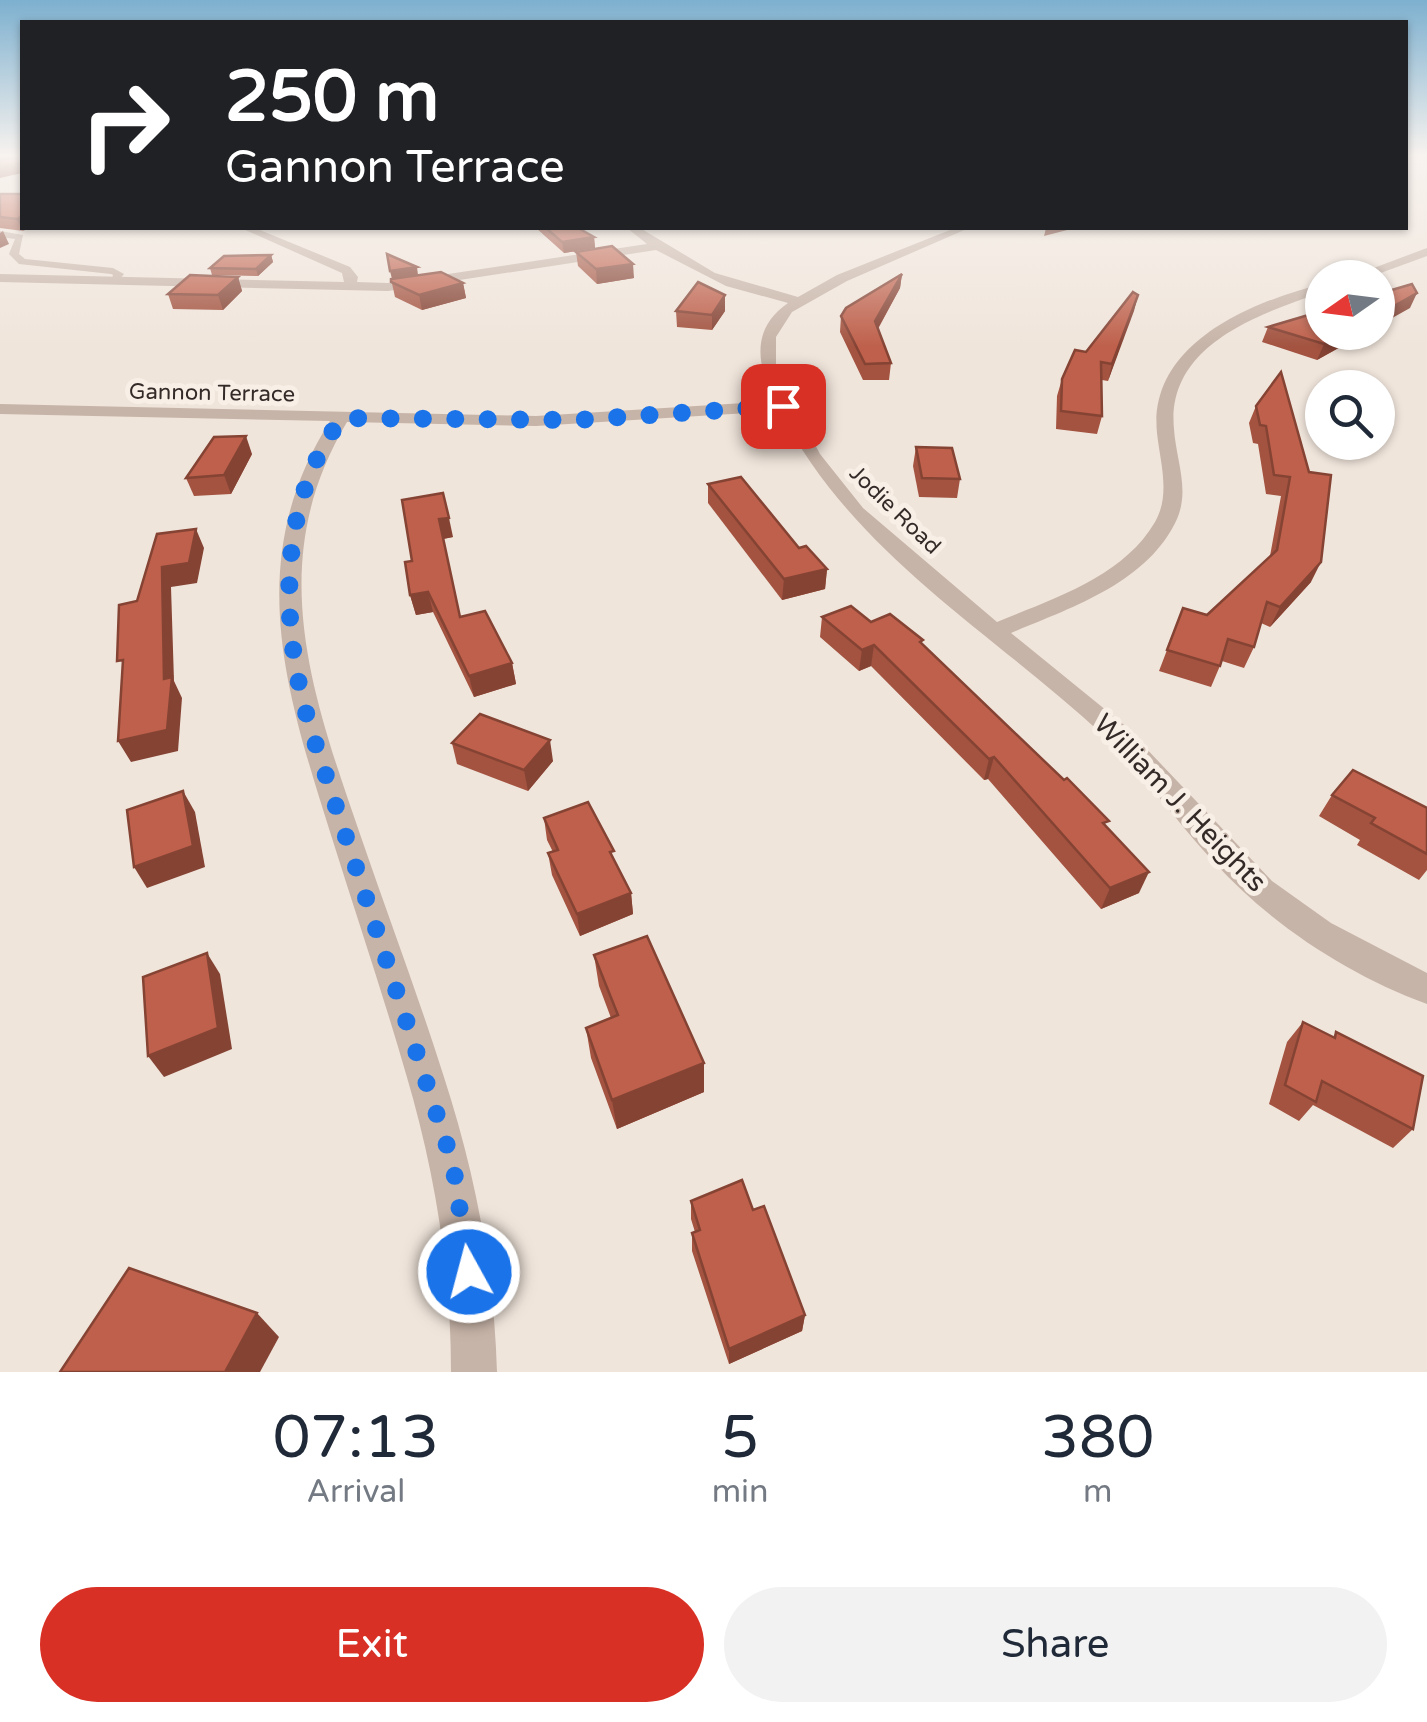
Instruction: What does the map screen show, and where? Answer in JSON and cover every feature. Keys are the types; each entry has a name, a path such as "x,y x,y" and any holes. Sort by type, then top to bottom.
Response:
{"street":[{"path":"252,230 346,270 352,277 349,287"},
{"path":"636,230 685,266 717,280 798,301 959,230"},
{"path":"0,278 349,287 417,284 657,246"},
{"path":"1395,263 1427,252"},
{"path":"996,630 1087,590 1136,559 1165,524 1172,508 1173,472 1164,414 1166,400 1183,366 1223,328 1305,295"},
{"name":"Jodie Road","path":"798,301 779,318 766,348 768,372 783,406 823,473 856,512 913,565 996,630"},
{"name":"Gannon Terrace","path":"0,409 576,420 783,406"},
{"path":"342,418 323,445 296,528 289,610 295,672 453,1164 470,1278 474,1372"},
{"name":"William J. Heights","path":"996,630 1079,698 1150,764 1222,853 1262,891 1316,931 1427,989"}],"lane":[{"path":"0,234 20,237 15,257 22,262 113,272 119,274 116,281"}],"building":[{"path":"548,230 582,230 594,237 562,242"},
{"path":"612,246 633,264 596,269 576,252"},
{"path":"387,254 417,267 390,271"},
{"path":"271,255 256,269 210,268 224,256"},
{"path":"441,272 463,283 419,295 391,282 391,279"},
{"path":"902,274 875,321 891,363 865,364 841,316 846,308"},
{"path":"190,275 238,277 218,295 168,294"},
{"path":"698,282 725,295 712,315 676,311"},
{"path":"1412,284 1417,293 1395,305 1395,289"},
{"path":"1133,292 1138,295 1112,364 1101,362 1102,416 1061,411 1062,379 1075,350 1086,352"},
{"path":"1305,316 1305,338 1268,327"},
{"path":"1281,372 1309,472 1331,475 1321,562 1280,607 1267,602 1254,647 1228,639 1220,666 1167,650 1183,608 1207,615 1277,550 1290,477 1274,475 1266,426 1260,425 1256,406"},
{"path":"246,436 224,475 186,478 214,437"},
{"path":"916,447 952,448 960,479 922,478"},
{"path":"741,477 799,548 806,546 827,569 784,579 708,484"},
{"path":"443,493 449,518 439,519 460,617 485,611 512,663 469,676 428,592 410,595 405,562 412,561 402,500"},
{"path":"196,529 189,563 162,567 164,679 172,677 167,730 118,741 123,660 117,661 119,605 137,601 157,534"},
{"path":"851,606 871,622 890,614 923,640 920,642 1109,821 1103,823 1149,872 1110,888 994,757 989,759 874,645 862,650 822,617"},
{"path":"480,714 550,740 524,770 452,743"},
{"path":"1353,770 1427,808 1427,854 1371,823 1375,818 1332,795"},
{"path":"183,791 193,846 134,867 127,810"},
{"path":"588,802 631,893 577,914 548,853 558,850 544,818"},
{"path":"647,936 704,1063 612,1100 586,1028 618,1015 594,955"},
{"path":"207,953 218,1028 148,1056 143,977"},
{"path":"1303,1022 1335,1038 1336,1032 1423,1076 1413,1129 1322,1081 1316,1102 1285,1085"},
{"path":"742,1180 753,1210 764,1206 805,1315 729,1349 692,1233 700,1230 691,1201"},
{"path":"129,1268 257,1313 225,1372 60,1372"}],"route":[{"path":"469,1272 453,1164 295,672 290,578 296,528 310,480 323,445 342,418 576,420 783,406"}]}
